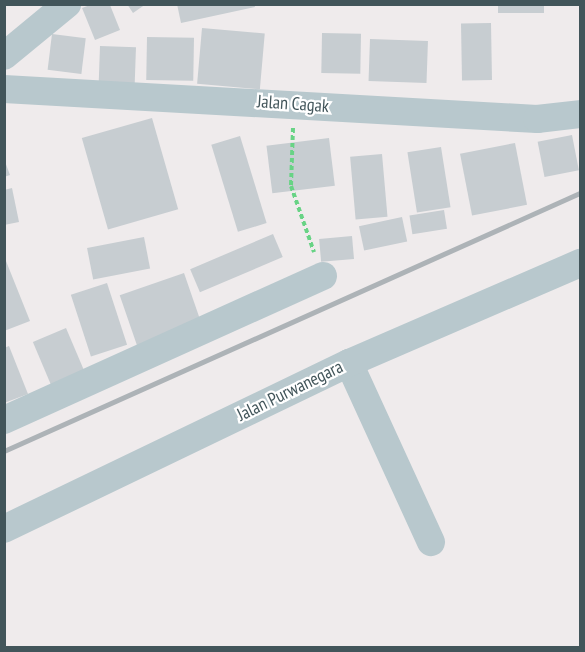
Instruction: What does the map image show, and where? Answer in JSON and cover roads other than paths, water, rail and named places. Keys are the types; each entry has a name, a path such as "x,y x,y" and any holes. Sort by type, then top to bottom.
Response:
{"street":[{"path":"4,56 67,4"},
{"name":"Jalan Cagak","path":"4,89 537,119 580,114"},
{"name":"Jalan Purwanegara","path":"4,529 349,363 580,263"},
{"path":"4,420 323,276"},
{"path":"349,363 431,542"}],"railway":[{"path":"4,451 580,193"}]}
